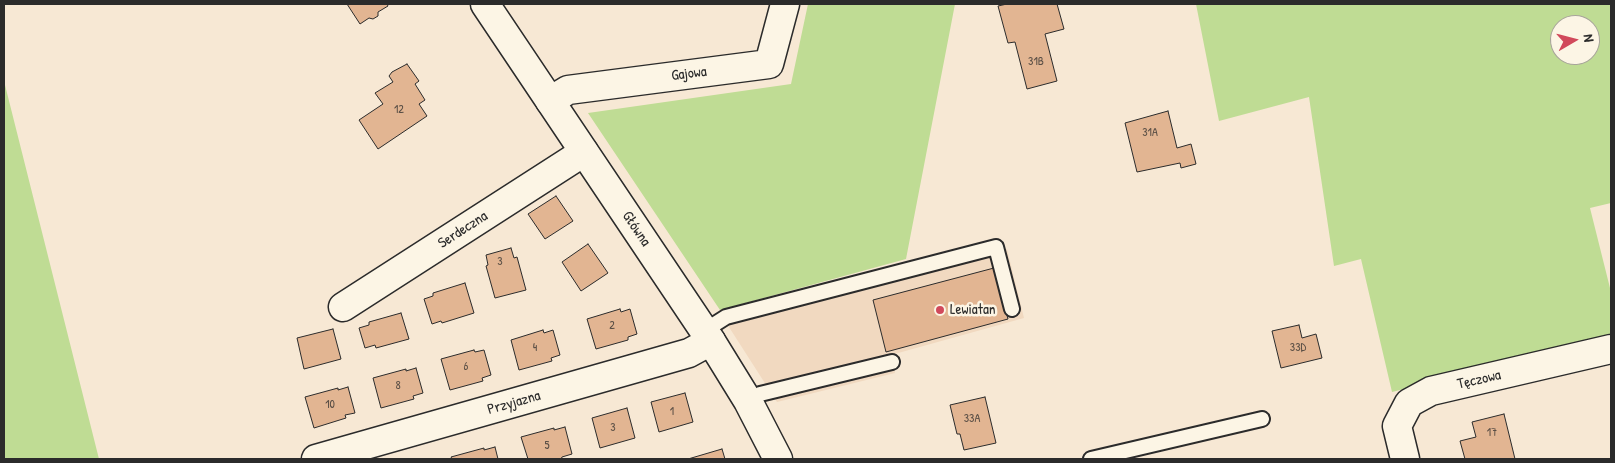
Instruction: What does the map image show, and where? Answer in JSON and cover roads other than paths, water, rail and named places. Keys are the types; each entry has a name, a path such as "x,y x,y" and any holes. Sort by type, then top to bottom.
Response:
{"street":[{"name":"Główna","path":"485,4 708,336 748,401 778,459"},
{"name":"Gajowa","path":"550,102 568,90 769,64 785,4"},
{"name":"Serdeczna","path":"343,308 584,152"},
{"name":"Przyjazna","path":"316,459 689,353 708,336"},
{"name":"Tęczowa","path":"1405,459 1397,426 1408,403 1431,391 1611,349"}],"lane":[{"path":"708,336 726,317 996,247 1012,309"},
{"path":"748,401 760,394 892,362"},
{"path":"1091,459 1262,419"}],"place":[{"name":"Lewiatan","path":"940,310"}]}
